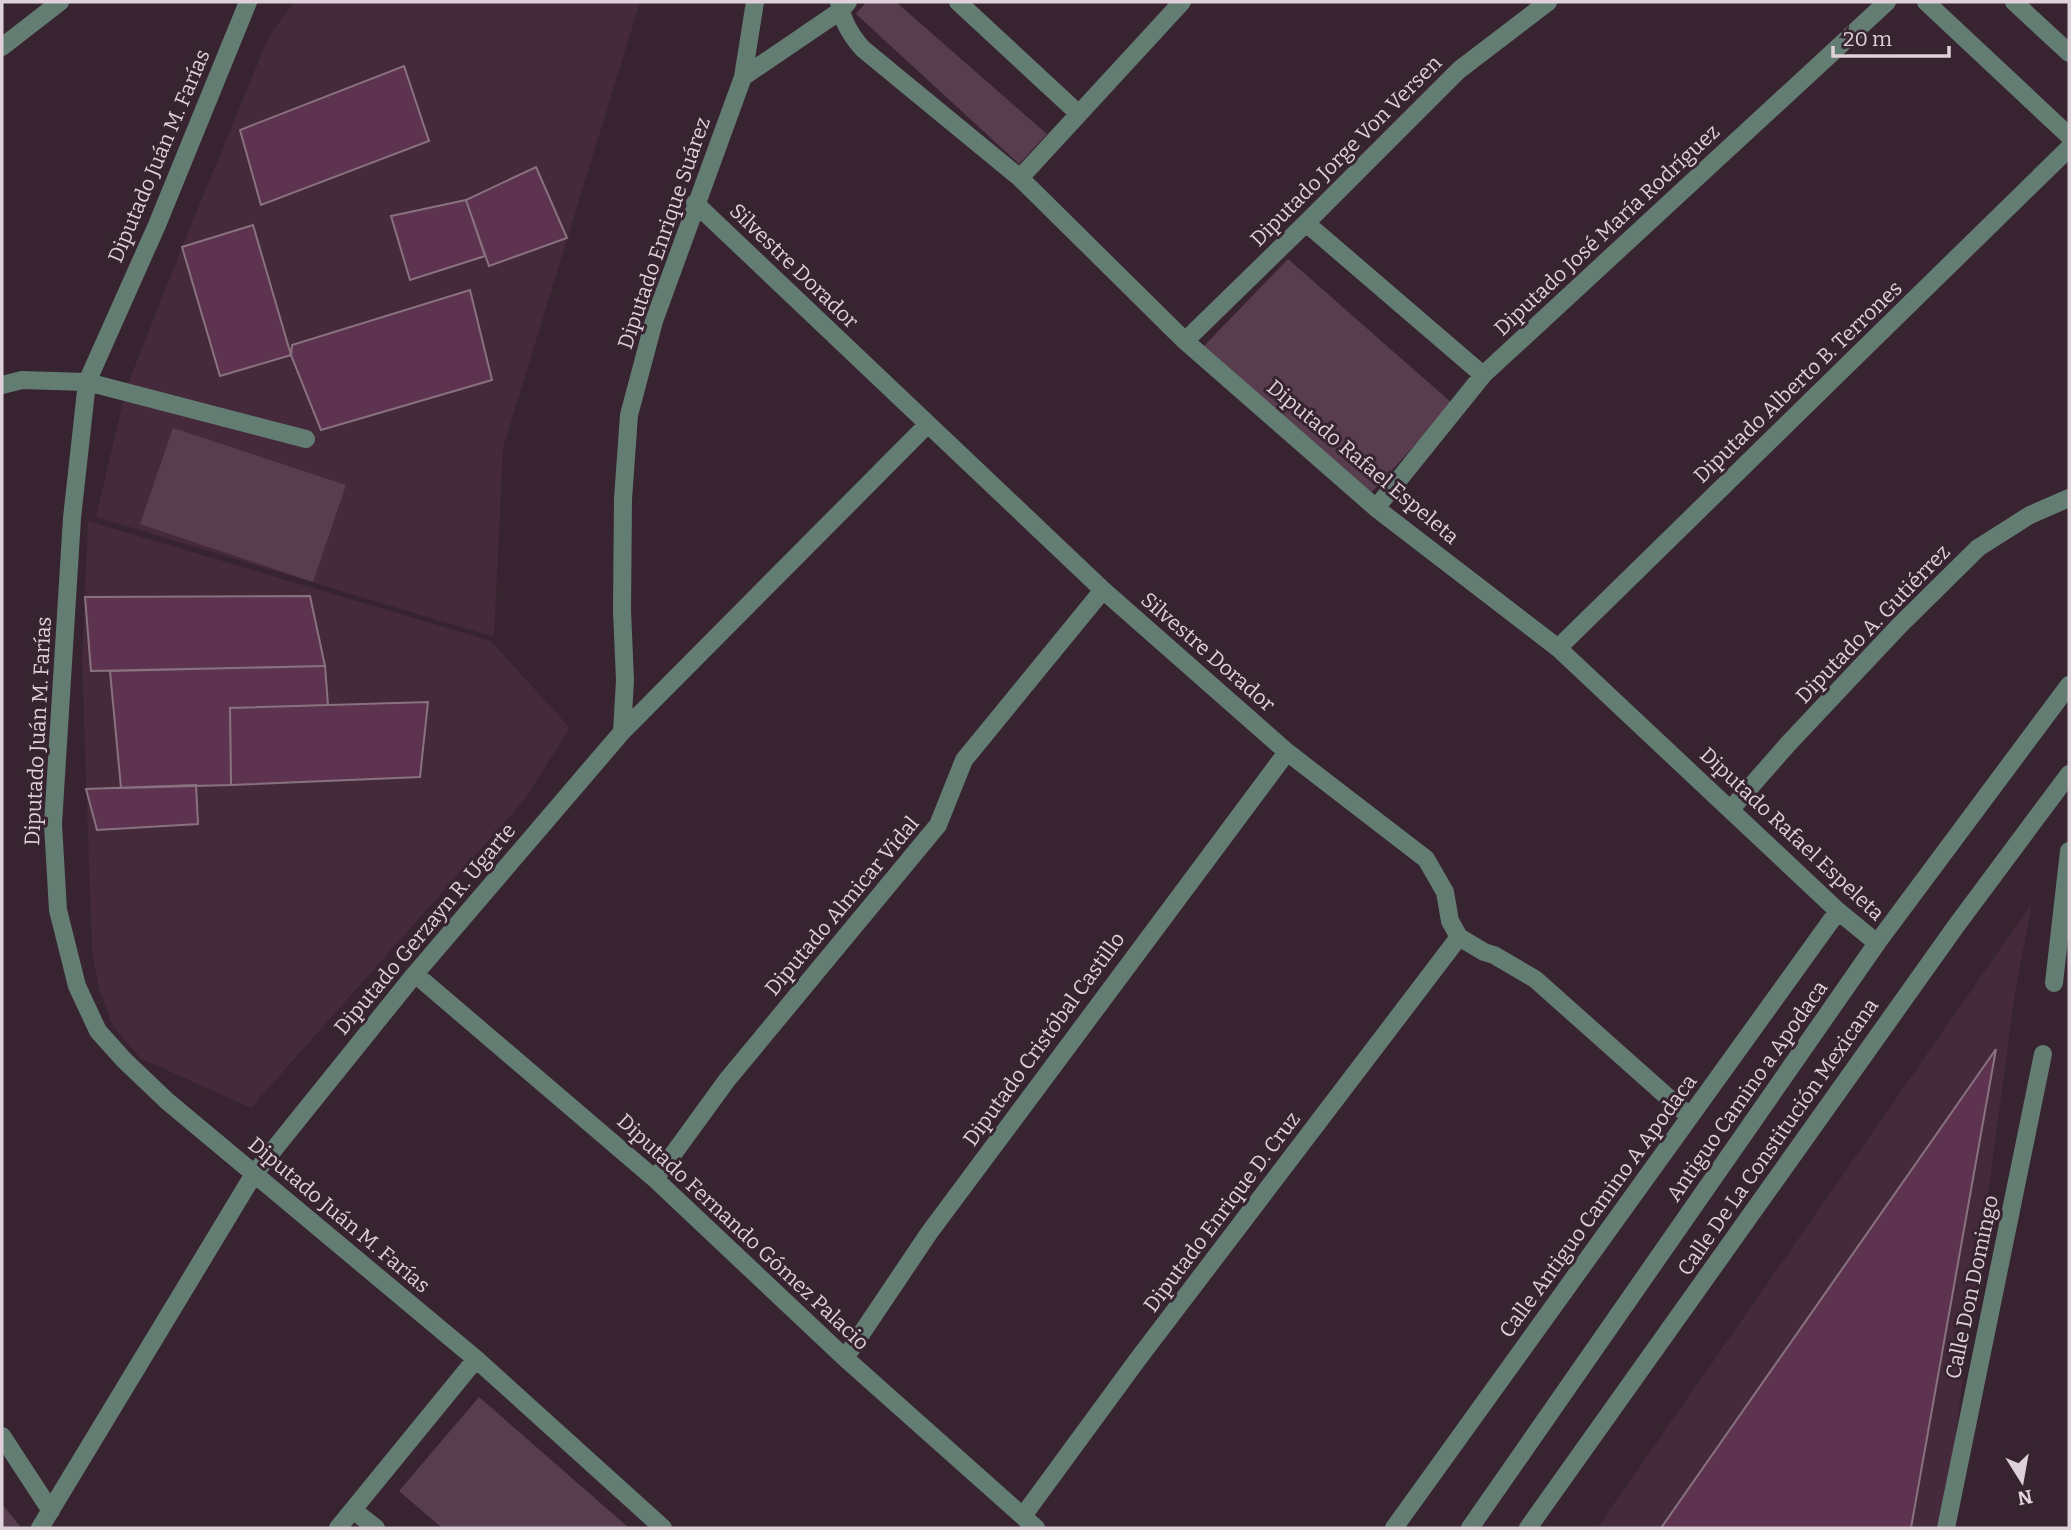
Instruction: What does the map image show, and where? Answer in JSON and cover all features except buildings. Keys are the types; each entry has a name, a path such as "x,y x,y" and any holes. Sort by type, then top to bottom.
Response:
{"street":[{"path":"2,47 60,2"},
{"name":"Diputado Juán M. Farías","path":"248,2 157,225 87,383 72,518 53,824 58,910 77,986 99,1031 124,1060 167,1101 476,1359 663,1528"},
{"name":"Diputado Enrique Suárez","path":"622,732 625,680 622,611 623,499 629,415 654,321 743,77 755,2"},
{"path":"958,2 1079,114"},
{"path":"1020,178 1182,2"},
{"name":"Diputado Jorge Von Versen","path":"1185,341 1459,70 1548,2"},
{"name":"Diputado José María Rodríguez","path":"1376,508 1483,375 1887,2"},
{"path":"1926,2 2069,136"},
{"path":"2014,2 2069,53"},
{"path":"743,77 843,5"},
{"name":"Diputado Rafael Espeleta","path":"843,5 853,38 863,49 1020,178 1185,341 1376,508 1558,648 1838,911 1877,943"},
{"name":"Diputado Alberto B. Terrones","path":"1558,648 2069,148"},
{"name":"Silvestre Dorador","path":"695,203 1103,590 1287,752 1426,859 1445,892 1450,921 1459,937"},
{"path":"1306,223 1483,375"},
{"path":"2,385 22,380 87,383 306,439"},
{"name":"Diputado Gerzayn R. Ugarte","path":"40,1528 254,1174 415,974 622,732 929,424"},
{"name":"Diputado A. Gutiérrez","path":"1731,809 1862,665 1978,548 2030,515 2069,498"},
{"name":"Diputado Almicar Vidal","path":"656,1179 727,1080 938,825 964,760 1103,590"},
{"name":"Antiguo Camino a Apodaca","path":"1470,1528 1877,943 2069,685"},
{"name":"Diputado Cristóbal Castillo","path":"845,1358 929,1233 1287,752"},
{"name":"Calle De La Constitución Mexicana","path":"1528,1528 1956,926 2069,774"},
{"path":"2054,983 2069,851"},
{"name":"Calle Antiguo Camino A Apodaca","path":"1394,1528 1838,911"},
{"path":"1459,937 1535,979 1690,1117"},
{"name":"Diputado Enrique D. Cruz","path":"1030,1522 1138,1359 1459,937"},
{"name":"Diputado Fernando Gómez Palacio","path":"415,974 656,1179 845,1358 1030,1522"},
{"name":"Calle Don Domingo","path":"1946,1528 2043,1054"},
{"path":"338,1528 476,1359"},
{"path":"2,1436 51,1511"},
{"path":"353,1510 376,1528"}],"shaded area":[{"path":"294,2 640,2 503,448 494,637 96,517 126,389 269,36"},
{"path":"866,2 896,2 1047,134 1019,164 856,14"},
{"path":"1288,259 1453,404 1368,496 1204,346"},
{"path":"173,428 346,485 313,582 140,524"},
{"path":"88,521 491,641 570,728 525,799 251,1108 140,1058 113,1026 99,989 92,951 82,661"},
{"path":"2032,903 2015,993 1943,1528 1597,1528"},
{"path":"479,1397 629,1528 442,1528 399,1491"},
{"path":"2,1504 20,1526 19,1528 2,1528"}]}
